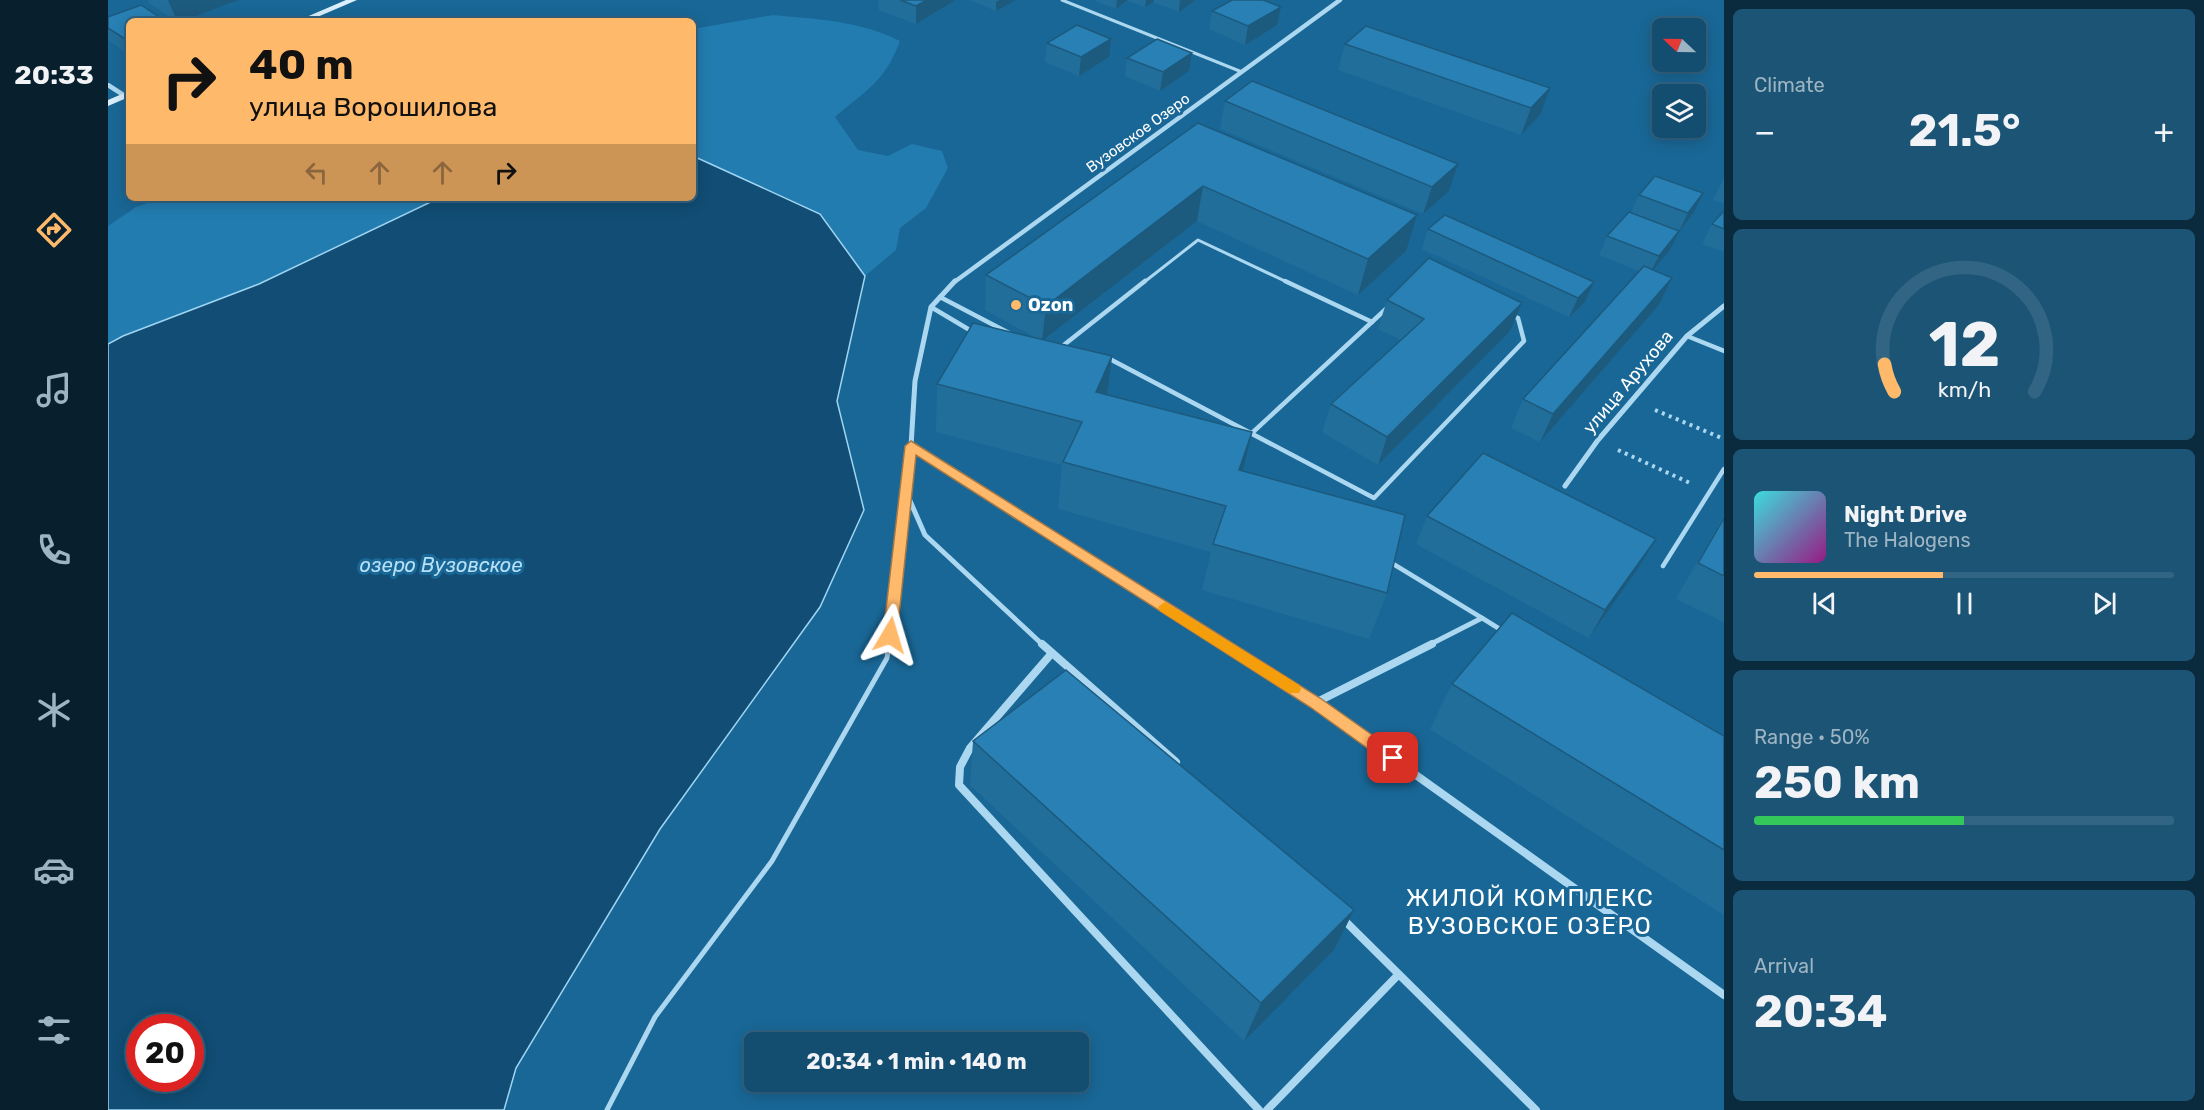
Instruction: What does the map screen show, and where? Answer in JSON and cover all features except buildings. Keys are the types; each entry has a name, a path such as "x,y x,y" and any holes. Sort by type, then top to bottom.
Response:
{"main road":[{"path":"308,18 353,0"},
{"path":"316,18 360,0"},
{"path":"108,101 126,94"}],"street":[{"name":"Вузовское Озеро","path":"931,308 951,284 1340,0"},
{"path":"108,84 126,94"},
{"name":"улица Арухова","path":"1564,486 1598,440 1687,336 1724,306"},
{"path":"931,308 915,381 911,446 1315,703 1724,995"},
{"path":"907,494 925,535 1052,653 1179,765"},
{"path":"1315,703 1482,618 1512,637"},
{"path":"1052,653 970,748 960,767 960,785 1259,1110"},
{"path":"1333,909 1536,1110"},
{"path":"1267,1110 1398,975"}],"lane":[{"path":"1062,0 1242,72"},
{"path":"1068,351 1057,349 1198,240 1372,322"},
{"path":"940,297 1012,334"},
{"path":"1252,433 1390,306"},
{"path":"931,308 980,336"},
{"path":"1102,355 1374,498 1524,340 1518,318 1508,313"},
{"path":"1687,336 1724,351"},
{"path":"607,1110 655,1017 772,861 888,658 911,446"},
{"path":"1663,566 1724,469"},
{"path":"1383,558 1482,618"}],"path":[{"path":"1632,400 1724,439"},
{"path":"1598,440 1710,492"}],"shaded area":[{"path":"773,15 854,25 900,41 888,67 881,76 835,117 858,150 888,156 912,144 942,151 948,168 926,208 900,228 896,250 865,276 820,214 696,157 696,28"},
{"path":"153,201 433,201 259,284 123,336 108,344 108,226 136,207"}],"water":[{"name":"озеро Вузовское","path":"696,157 820,214 865,276 837,401 864,510 820,607 660,829 516,1068 504,1110 108,1110 108,344 123,336 259,284 433,201 696,201"}],"slow traffic":[{"path":"1165,607 1294,689"}],"place":[{"name":"Ozon","path":"1016,305"}],"district":[{"name":"ЖИЛОЙ КОМПЛЕКС ВУЗОВСКОЕ ОЗЕРО","path":"1530,912"}],"route":[{"path":"890,635 911,446 1315,703 1393,758"}]}
